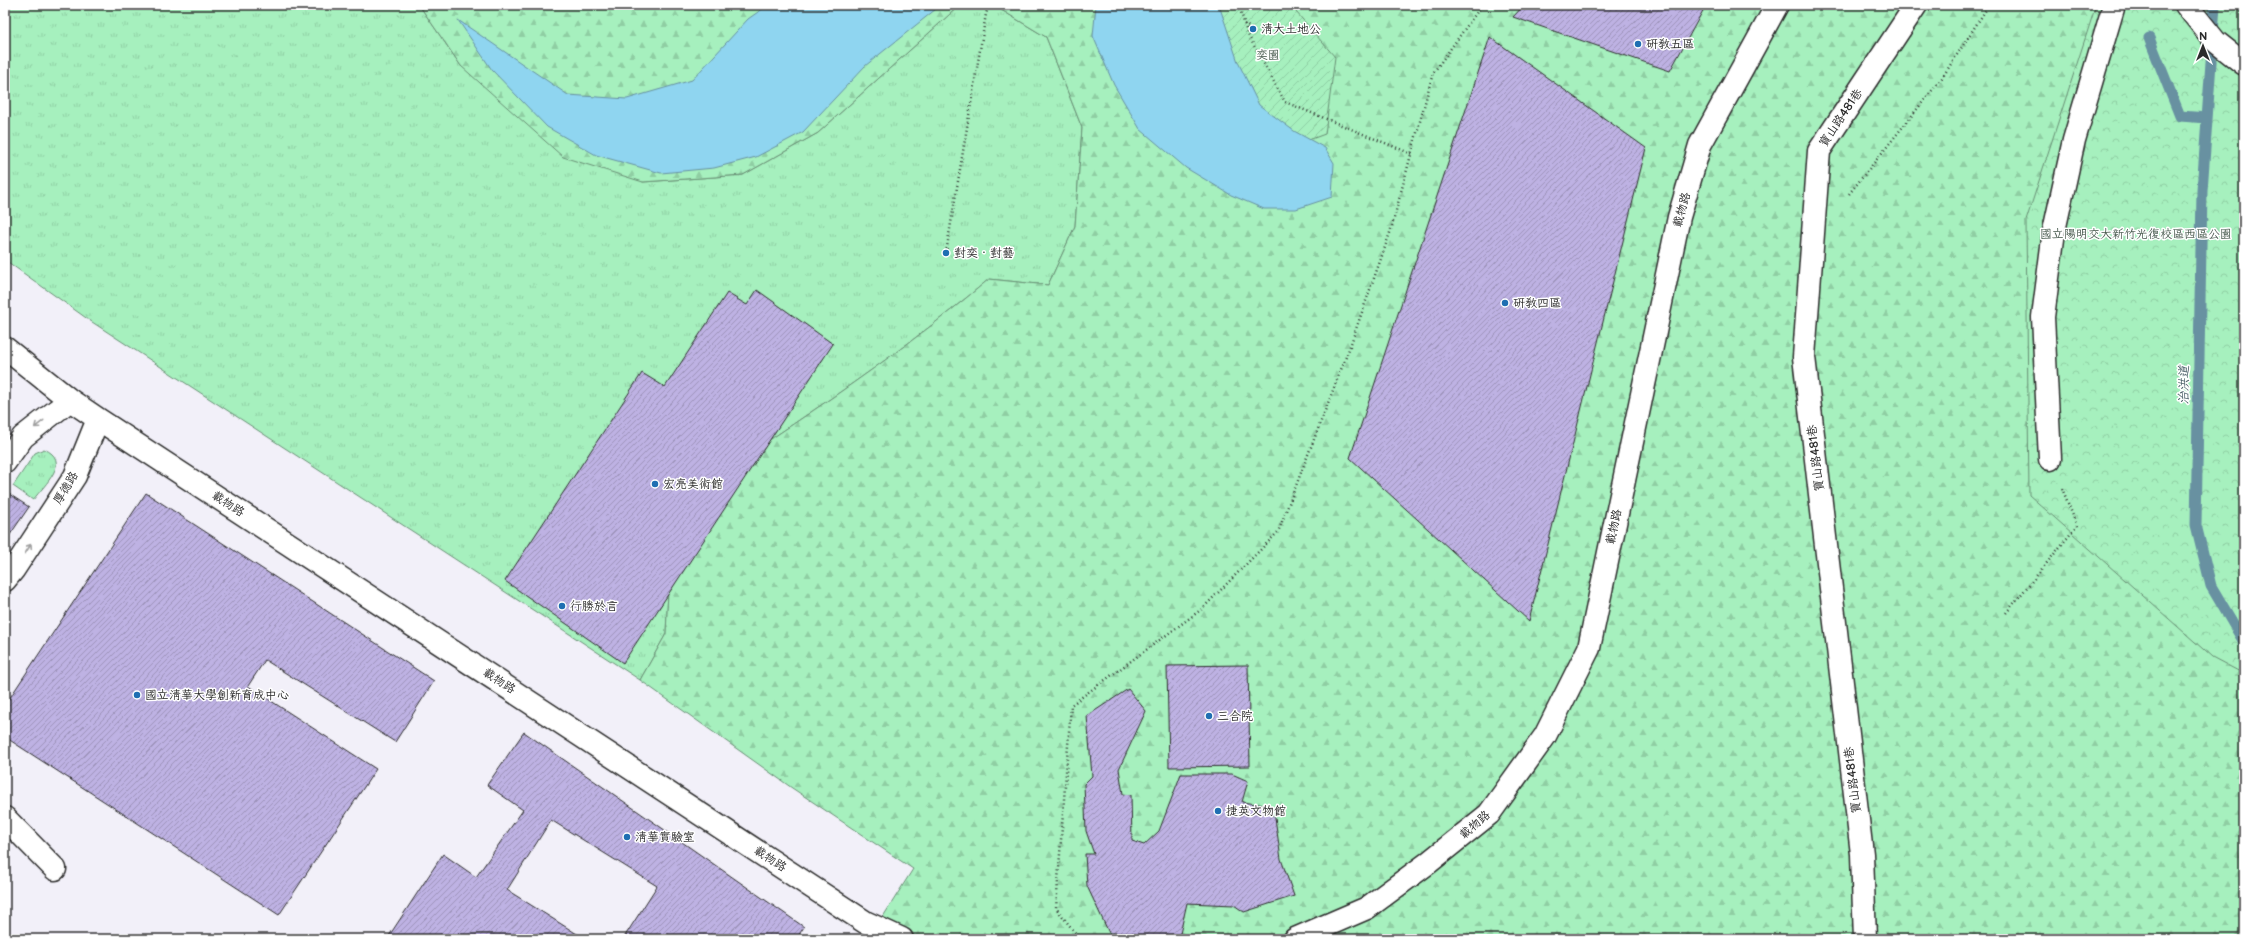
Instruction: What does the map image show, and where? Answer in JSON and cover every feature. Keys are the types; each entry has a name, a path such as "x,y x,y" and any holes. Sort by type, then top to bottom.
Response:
{"lane":[{"name":"載物路","path":"1295,939 1367,908 1428,863 1489,814 1545,736 1589,648 1680,217 1700,144 1777,5"},
{"name":"寶山路481巷","path":"1865,939 1862,854 1804,357 1819,151 1916,5"},
{"path":"2050,459 2043,317 2054,232 2074,140 2114,5"},
{"path":"2189,9 2215,41 2244,64"},
{"path":"5,348 70,400 98,419"},
{"path":"5,462 22,437 70,400"},
{"name":"載物路","path":"98,419 865,922 902,939"},
{"name":"厚德路","path":"5,580 14,569 75,476 98,419"},
{"path":"5,818 55,869"}],"path":[{"path":"946,253 986,14 989,5"},
{"path":"1239,5 1243,24 1285,102 1412,154"},
{"path":"1080,939 1056,908 1071,705 1202,609 1278,532 1349,349 1390,233 1433,73 1482,5"},
{"path":"1848,195 1942,78 1989,5"},
{"path":"1243,24 1252,29"},
{"path":"2006,613 2077,526 2050,459"}],"green space":[{"path":"5,5 419,5 461,66 643,182 743,175 818,133 960,5 993,5 1046,37 1082,128 1075,226 1048,285 989,279 913,340 874,368 794,424 672,504 666,634 640,680 89,320 5,260"},
{"path":"419,5 960,5 818,133 743,175 643,182 563,157 461,66"},
{"path":"993,5 2221,5 2244,50 2244,939 869,939 913,869 792,788 640,680 666,634 672,504 794,424 874,368 913,340 989,279 1048,285 1075,226 1082,128 1046,37"},
{"name":"奕園","path":"1098,5 1290,5 1335,57 1325,134 1287,148"},
{"name":"國立陽明交大新竹光復校區西區公園","path":"2096,5 2244,5 2244,674 2212,657 2029,495 2026,221"},
{"path":"44,449 52,454 56,460 56,466 54,473 33,500 13,486 35,453"}],"water":[{"path":"768,5 941,5 865,66 803,132 756,157 714,168 661,173 596,155 547,127 492,70 458,20 568,95 627,99 692,80 748,19"},
{"path":"1096,5 1219,5 1238,62 1259,105 1294,131 1325,148 1334,163 1332,197 1296,209 1264,209 1231,195 1186,168 1140,129 1114,85 1093,36"}],"building":[{"name":"研教五區","path":"1524,5 1706,5 1670,71 1513,17"},
{"name":"研教四區","path":"1490,37 1646,148 1529,621 1350,458"},
{"name":"宏亮美術館","path":"757,290 833,344 623,663 505,581 642,373 665,387 727,293 747,305"},
{"path":"6,492 29,507 5,542 5,494"},
{"name":"國立清華大學創新育成中心","path":"146,493 434,681 395,742 265,660 248,686 376,769 279,915 5,737 5,705"},
{"name":"三合院","path":"1248,665 1250,766 1169,767 1167,666"},
{"name":"捷英文物館","path":"1128,689 1146,711 1119,769 1123,794 1131,795 1132,841 1144,845 1159,831 1181,774 1232,774 1248,781 1242,802 1263,805 1275,818 1281,859 1294,896 1244,912 1234,905 1187,903 1179,938 1135,939 1134,933 1109,933 1087,886 1085,854 1094,854 1086,831 1084,784 1092,776 1087,716"},
{"name":"清華實驗室","path":"524,732 804,927 796,939 623,939 657,886 551,820 507,890 585,939 387,939 443,854 476,877 523,810 487,785"}],"waterway":[{"name":"治洪道","path":"2215,5 2202,191 2196,525 2211,586 2244,642"},
{"name":"治洪道","path":"2149,38 2180,116 2207,118"}],"place":[{"name":"清大土地公","path":"1253,29"},
{"name":"研教五區","path":"1638,44"},
{"name":"對奕‧對藝","path":"946,253"},
{"name":"研教四區","path":"1505,303"},
{"name":"宏亮美術館","path":"655,484"},
{"name":"行勝於言","path":"562,606"},
{"name":"國立清華大學創新育成中心","path":"137,695"},
{"name":"三合院","path":"1209,716"},
{"name":"捷英文物館","path":"1218,811"},
{"name":"清華實驗室","path":"627,837"}]}
